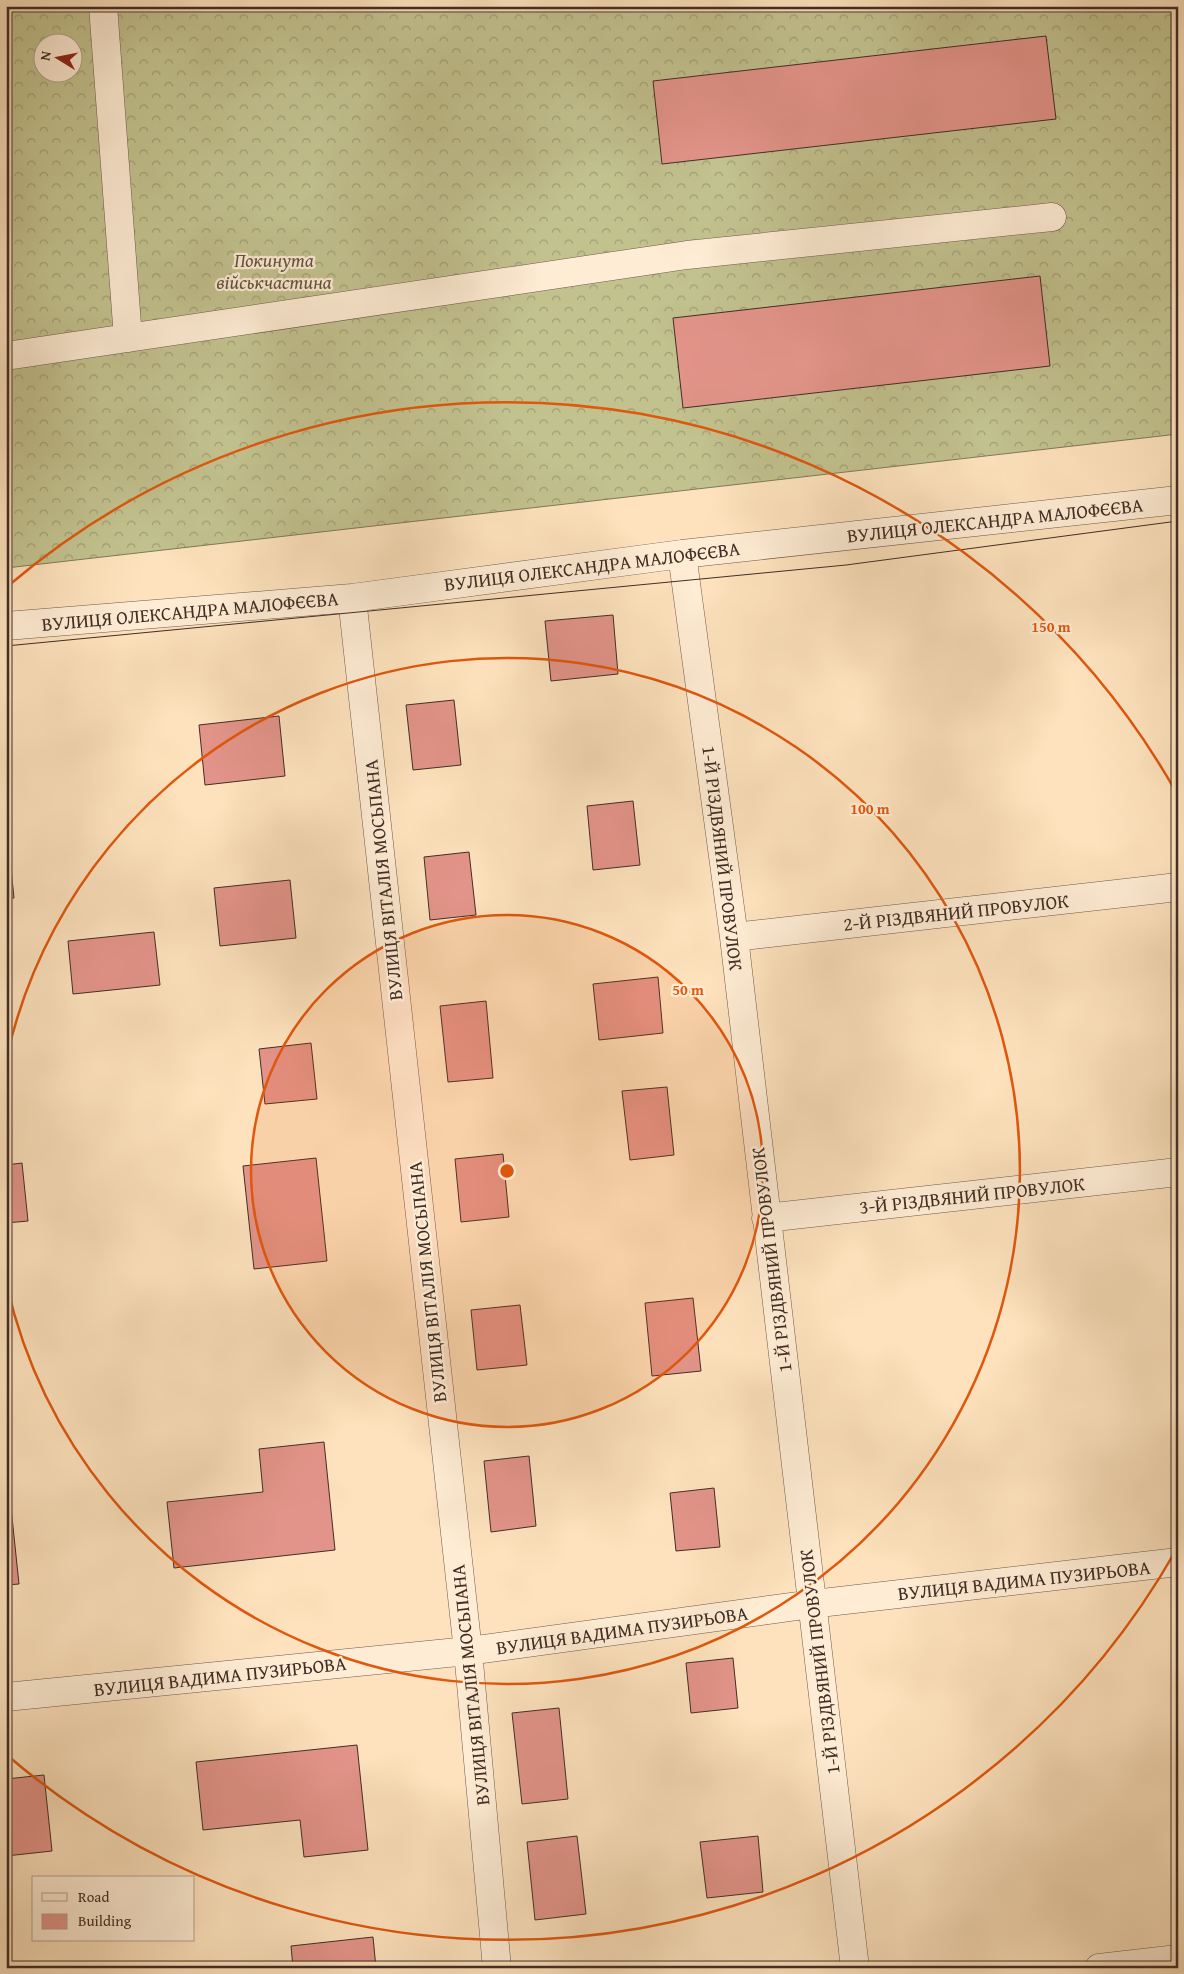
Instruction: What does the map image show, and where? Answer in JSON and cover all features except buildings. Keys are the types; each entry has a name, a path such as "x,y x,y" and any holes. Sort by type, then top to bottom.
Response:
{"street":[{"path":"102,6 128,338"},
{"path":"6,356 686,255 1052,217"},
{"name":"ВУЛИЦЯ ОЛЕКСАНДРА МАЛОФЄЄВА","path":"6,626 352,598 682,554 1178,500"},
{"name":"1-Й РІЗДВЯНИЙ ПРОВУЛОК","path":"682,554 734,937 855,1968"},
{"name":"ВУЛИЦЯ ВІТАЛІЯ МОСЬПАНА","path":"352,598 468,1651 497,1968"},
{"name":"2-Й РІЗДВЯНИЙ ПРОВУЛОК","path":"734,937 1178,887"},
{"name":"3-Й РІЗДВЯНИЙ ПРОВУЛОК","path":"766,1218 1178,1172"},
{"name":"ВУЛИЦЯ ВАДИМА ПУЗИРЬОВА","path":"6,1697 468,1651 812,1604 1178,1562"},
{"path":"1099,1968 1178,1959"}],"green space":[{"name":"Покинута військчастина","path":"6,6 1178,6 1178,434 6,568"}],"tram line":[{"path":"6,646 846,565 1178,521"}]}
